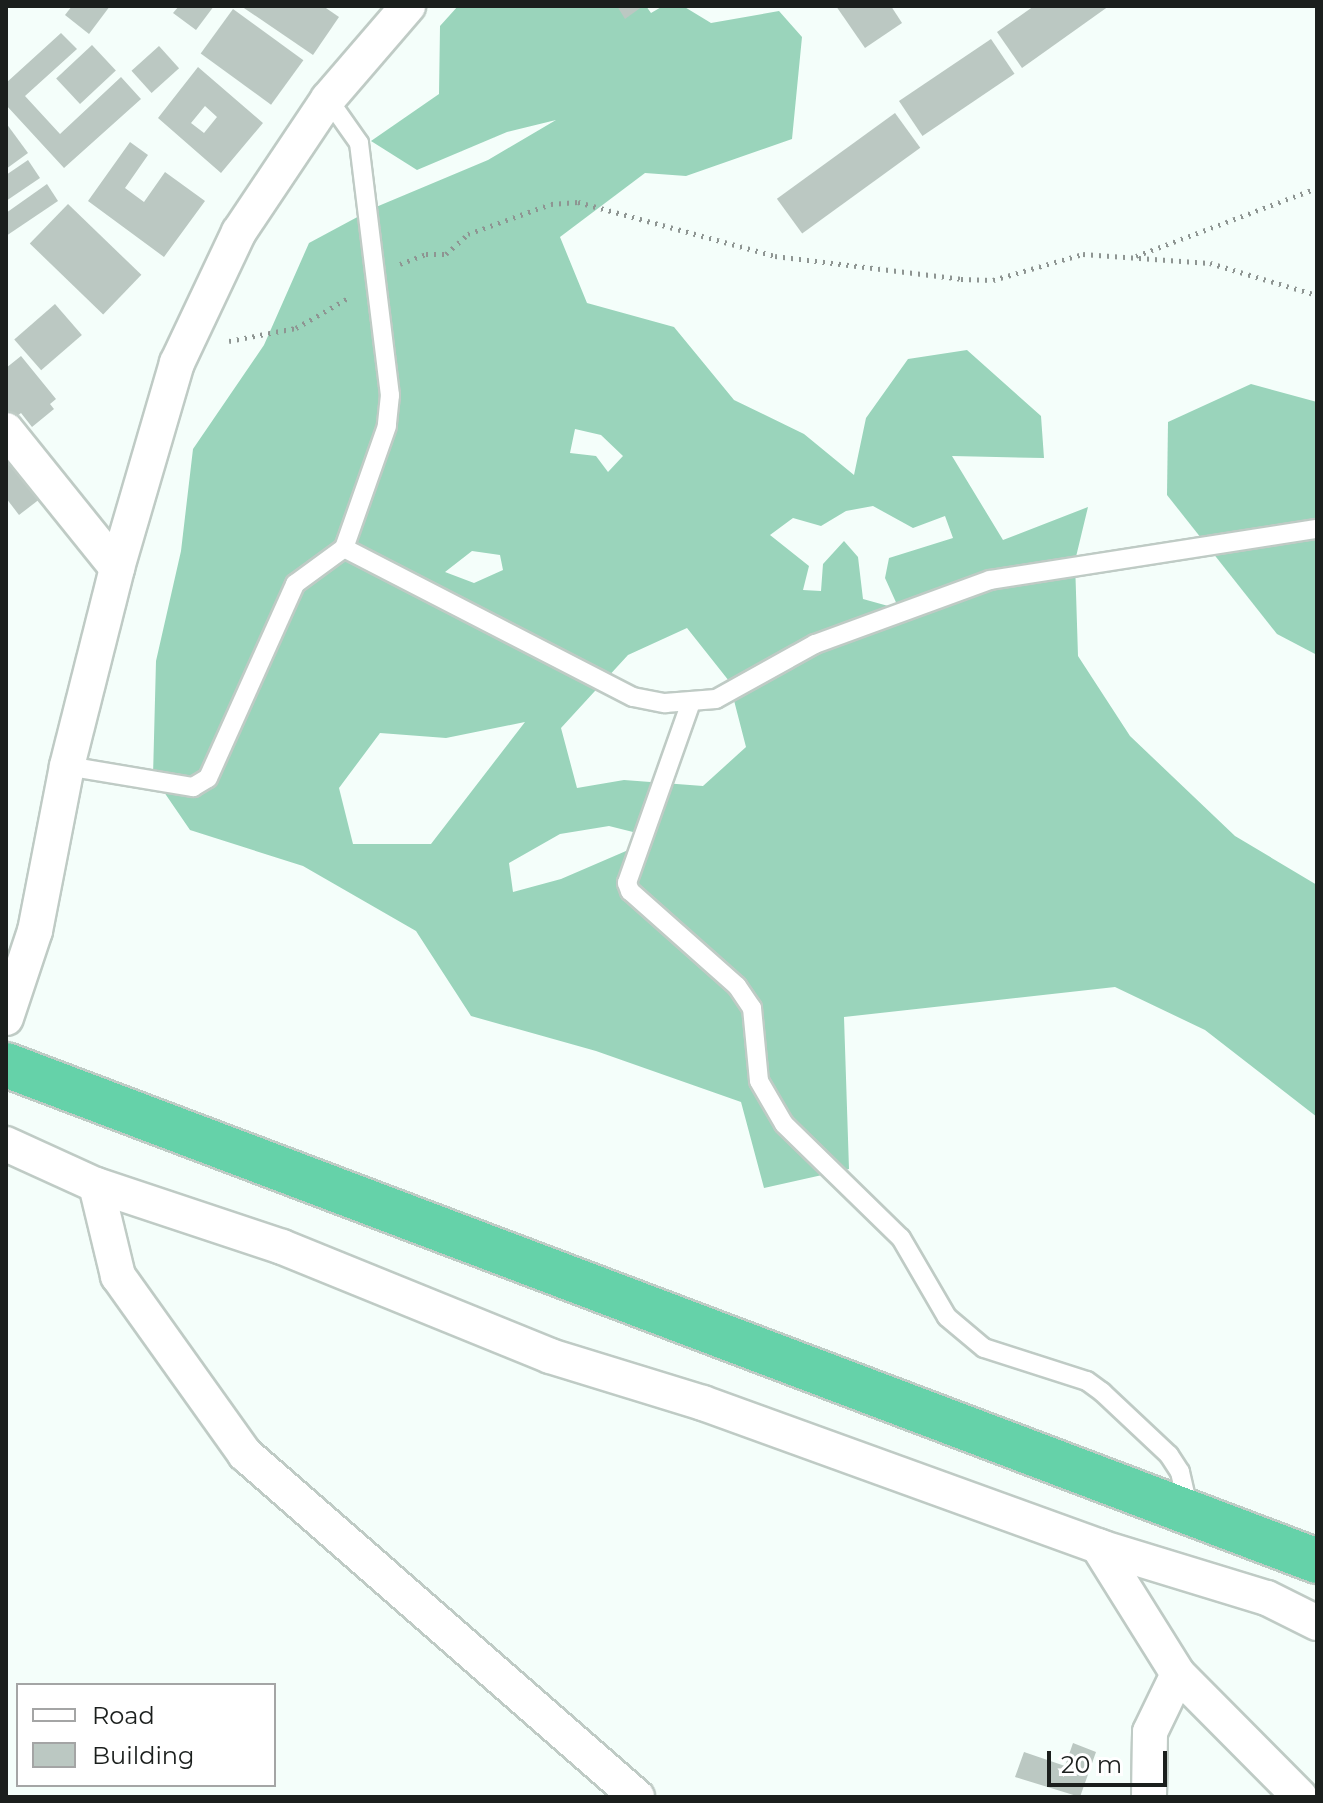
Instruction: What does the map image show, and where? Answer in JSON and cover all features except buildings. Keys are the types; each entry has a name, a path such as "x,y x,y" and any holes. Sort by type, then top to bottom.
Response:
{"highway":[{"path":"6,1065 1317,1561"}],"street":[{"path":"6,1018 35,931 67,766 117,568 177,363 239,232 328,99 408,6"},
{"path":"6,430 117,568"},
{"path":"6,1144 96,1185 282,1247 550,1356 703,1403 1098,1546 1267,1598 1317,1623"},
{"path":"96,1185 118,1276 245,1454 637,1797"},
{"path":"1098,1546 1178,1674 1300,1797"},
{"path":"1149,1797 1150,1732 1178,1674"}],"lane":[{"path":"67,766 193,787 208,778 295,584 344,548 390,411 359,143 328,99"},
{"path":"344,548 633,697 691,702 716,699 815,644 990,580 1317,529"},
{"path":"691,702 627,883 630,891 737,986 752,1008 759,1081 784,1124 901,1238 947,1317 984,1348 1087,1381 1102,1392 1169,1455 1180,1472 1189,1512"}],"path":[{"path":"1131,258 1317,188"},
{"path":"177,363 227,341 296,328 346,301 373,273 426,254 446,254 468,234 568,202 775,256 961,279 993,280 1083,254 1210,263 1317,295"}],"green space":[{"path":"458,6 646,6 651,13 663,6 683,6 711,23 779,11 802,37 792,139 686,176 645,173 560,237 587,303 674,327 734,400 804,434 854,475 866,418 908,359 967,350 1041,416 1044,458 952,456 1003,540 1088,507 1075,561 1078,656 1130,736 1235,836 1317,885 1317,1117 1205,1030 1115,987 844,1017 849,1169 764,1188 741,1102 596,1051 471,1016 416,931 303,866 190,830 153,776 156,661 181,551 193,449 264,345 309,243 376,207 488,160 556,120 507,132 417,170 371,141 439,94 440,26","holes":["575,429 601,435 623,456 608,472 596,456 570,453","873,506 913,528 945,516 953,538 889,558 885,578 899,609 863,599 858,557 844,541 823,564 821,591 803,590 809,566 770,535 793,518 821,526 846,511","472,551 500,555 503,570 474,583 445,572","687,628 729,681 746,747 703,786 624,780 577,788 561,728 628,655","525,722 431,844 353,844 339,788 380,733 446,738","609,826 637,833 647,850 626,851 561,879 513,892 509,863 560,834"]},
{"path":"1251,384 1317,402 1317,655 1277,634 1167,495 1168,422"}]}
